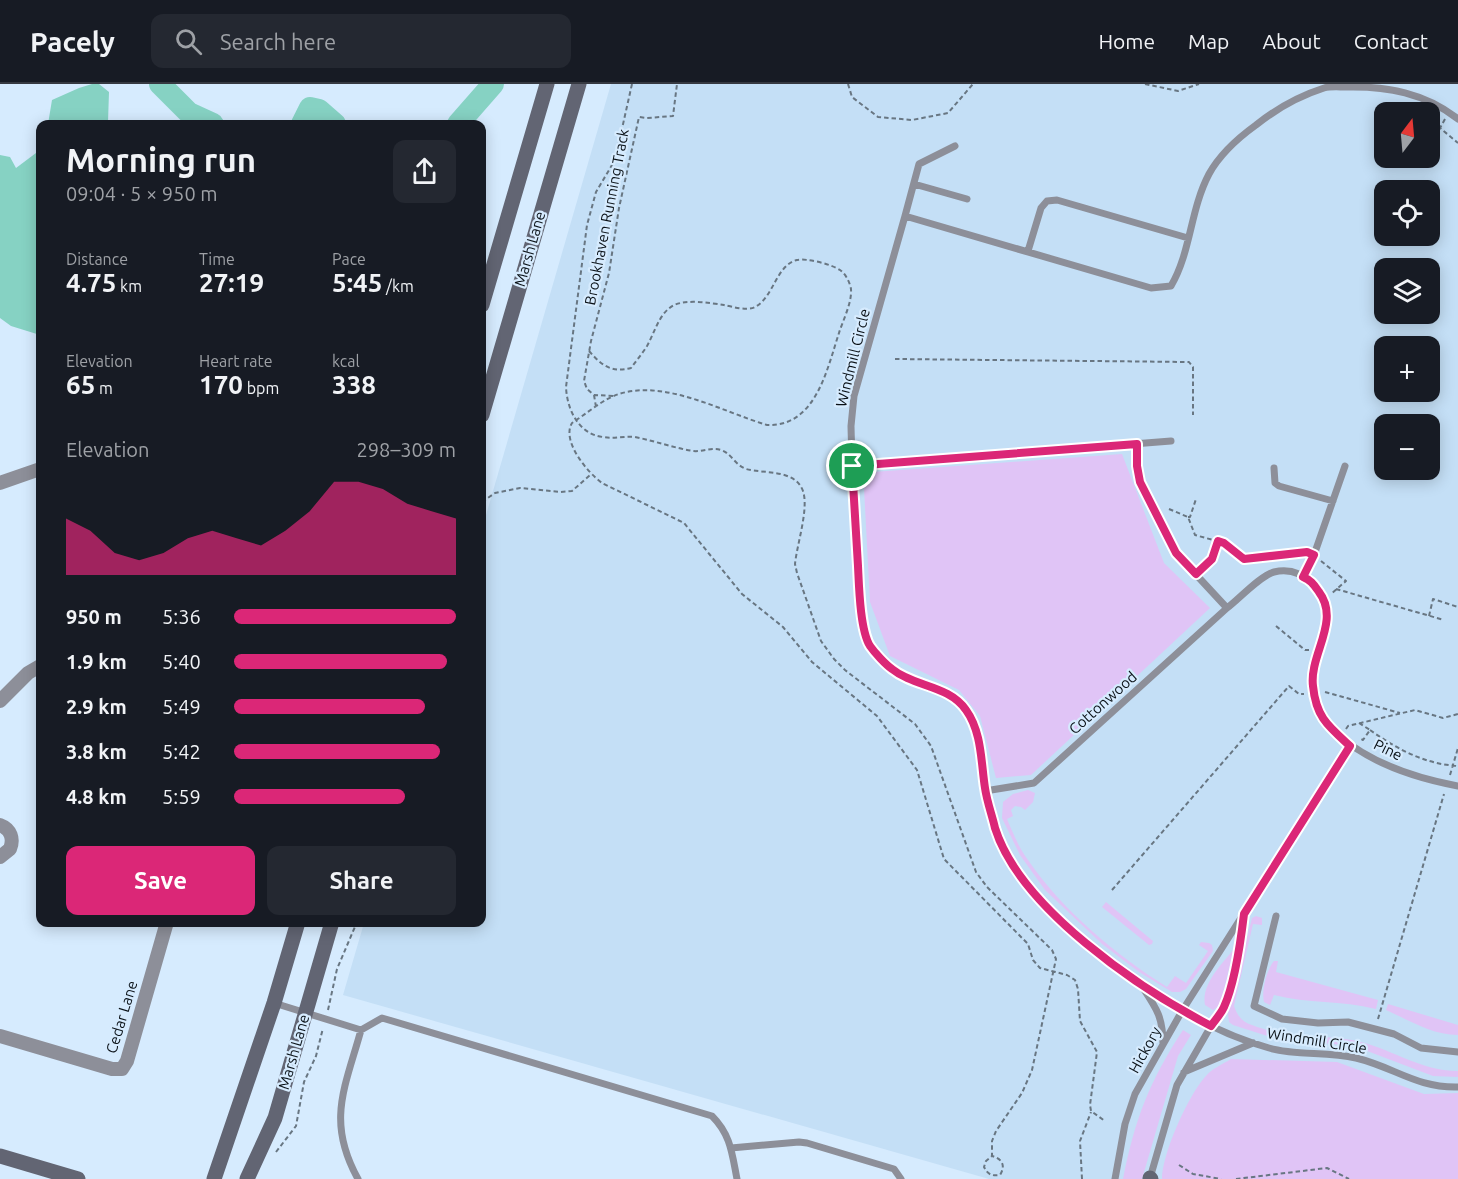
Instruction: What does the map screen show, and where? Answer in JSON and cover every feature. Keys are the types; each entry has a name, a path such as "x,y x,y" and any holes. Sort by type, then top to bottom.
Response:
{"main road":[{"name":"Marsh Lane","path":"486,292 548,84"},
{"name":"Marsh Lane","path":"486,400 579,84"},
{"path":"214,1179 274,1003 297,927"},
{"name":"Marsh Lane","path":"247,1179 275,1118 331,927"},
{"path":"0,1156 78,1179"}],"street":[{"path":"0,483 36,470"},
{"path":"0,701 28,673 36,668"},
{"path":"0,825 8,830 12,839 10,849 0,857"},
{"name":"Cedar Lane","path":"0,1036 112,1069 122,1069 127,1061 167,927"}],"lane":[{"path":"905,216 1151,288 1171,286 1179,271 1195,210 1210,174 1235,141 1279,107 1326,88 1375,86 1431,101 1458,119"},
{"name":"Windmill Circle","path":"955,146 919,164 854,396 851,426 852,466 861,611 869,645 892,670 950,694 966,710 977,732 985,791 996,831 1013,865 1037,898 1104,957 1182,1011 1211,1026 1254,1043 1272,1049 1355,1058 1413,1081 1443,1087 1458,1087"},
{"path":"914,184 967,199"},
{"path":"1028,251 1041,208 1047,201 1057,200 1188,238"},
{"path":"852,466 1171,441"},
{"path":"1137,444 1140,482 1176,553 1227,608 1273,572 1289,571 1303,577 1314,555 1345,466"},
{"path":"1274,468 1275,483 1279,486 1333,501"},
{"name":"Pine","path":"1303,577 1310,580 1323,596 1328,621 1312,683 1324,723 1350,746 1389,766 1424,779 1458,786"},
{"name":"Cottonwood","path":"985,791 1034,783 1227,608"},
{"name":"Hickory","path":"1115,1179 1125,1124 1136,1094 1182,1011 1350,746"},
{"name":"Hickory","path":"1150,1179 1177,1085 1224,1008 1241,937 1244,914"},
{"path":"1276,916 1254,1006 1282,1019 1318,1023 1348,1022 1394,1034 1421,1048 1458,1052"},
{"path":"1140,983 1160,1013 1163,1045"},
{"path":"274,1003 361,1030"},
{"path":"358,1179 347,1159 340,1134 340,1115 361,1030 382,1018 712,1116 722,1127 731,1148 737,1179"},
{"path":"1184,1072 1254,1043"},
{"path":"731,1148 807,1143 894,1169 902,1179"}],"path":[{"path":"632,84 615,160 596,192 587,225 566,387 569,409 583,429 594,436 635,437 696,451 722,450 737,465 792,477 799,483 804,493 804,504 795,564 821,640 845,670 915,724 923,734 931,746 976,872 987,887 1052,950 1056,959 1055,972 1028,1082 996,1131 992,1141 992,1156"},
{"name":"Brookhaven Running Track","path":"597,407 594,395 587,389 584,381 589,351 609,273 636,122 639,117 673,116 677,84"},
{"path":"848,84 852,97 878,117 912,120 948,113 974,84"},
{"path":"1145,84 1178,91 1199,84"},
{"path":"1440,116 1445,119 1440,128 1458,143"},
{"path":"589,351 600,364 609,368 620,371 631,368 646,347 661,317 674,305 710,303 754,308 767,297 786,265 795,260 809,260 840,270 847,278 851,290 848,306 820,389 806,409 780,425 767,424 681,395 648,390 610,397 594,395"},
{"path":"895,358 1189,362 1194,367 1193,415"},
{"path":"619,394 576,420 569,428 568,435 571,442 590,475 684,523 742,594 783,627 812,662 877,716 916,771 944,859 1028,944 1033,960 1040,968 1075,980 1078,989 1080,1021 1097,1052 1089,1105 1092,1111 1105,1120"},
{"path":"486,499 495,493 520,489 560,492 572,490 590,475"},
{"path":"1188,517 1190,517 1196,499"},
{"path":"1169,509 1188,517 1195,535 1224,543 1244,559 1307,552 1314,555"},
{"path":"1196,574 1212,559 1218,541"},
{"path":"1336,589 1444,620"},
{"path":"1429,616 1433,599 1458,606"},
{"path":"1276,626 1305,650 1320,649"},
{"path":"1112,890 1289,686 1299,694 1327,692 1400,713"},
{"path":"1344,728 1346,730 1348,726 1415,710 1443,718 1458,714"},
{"path":"1359,723 1394,747 1411,755 1458,766"},
{"path":"1354,735 1363,741 1370,730"},
{"path":"1375,1029 1458,748"},
{"path":"274,1156 296,1126 304,1082 316,1056 337,969 355,927"},
{"path":"1082,1179 1080,1141 1092,1111"},
{"path":"992,1156 1003,1162 1004,1168 1000,1174 993,1176 987,1173 984,1167 986,1161 992,1156"},
{"path":"1179,1165 1193,1174 1221,1179"},
{"path":"1236,1179 1327,1168 1349,1179"},
{"path":"1000,1174 1005,1179"}],"shaded area":[{"path":"99,84 109,92 108,120 49,120 52,100 79,88"},
{"path":"611,84 1458,84 1458,1179 989,1179 343,995 363,927 486,927 486,515"},
{"path":"36,153 36,334 11,326 0,318 0,155 10,157 16,168"},
{"path":"1122,454 1164,563 1210,608 1031,775 996,778 980,716 959,690 890,656 870,602 864,488 873,472"},
{"path":"1028,790 1035,793 1033,802 1025,810 1015,806 1011,810 1013,816 1007,819 1019,845 1042,879 1073,914 1091,930 1129,961 1167,987 1175,976 1186,983 1208,951 1199,945 1201,942 1212,945 1213,951 1186,989 1172,992 1139,972 1102,944 1045,890 1020,855 1002,818 1003,802 1013,794"},
{"path":"1106,902 1153,941 1152,944 1149,945 1102,907"},
{"path":"1256,916 1262,918 1262,925 1253,924 1234,1006 1238,1015 1248,1024 1277,1032 1366,1043 1430,1067 1458,1071 1458,1077 1433,1076 1354,1046 1277,1039 1229,1022 1228,1014 1252,918"},
{"path":"1234,949 1220,1005 1213,1010 1205,1005 1206,990 1209,982"},
{"path":"1274,961 1278,961 1276,972 1378,1000 1376,1009 1274,995 1270,1005 1264,1002 1263,992 1267,975"},
{"path":"1388,1004 1458,1025 1458,1035 1421,1026 1386,1010"},
{"path":"1183,1030 1191,1035 1178,1056 1142,1179 1123,1179 1138,1119 1152,1084"},
{"path":"1231,1059 1337,1062 1424,1094 1458,1093 1458,1179 1162,1179 1166,1155 1191,1097 1208,1074"}],"waterway":[{"path":"160,84 189,113 204,120"},
{"path":"462,120 493,84"},
{"path":"304,120 310,108 319,110 330,120"}],"route":[{"path":"1137,444 1140,482 1176,553 1196,574 1212,559 1218,541 1244,559 1307,552 1314,555 1303,577 1310,580 1323,596 1328,621 1312,683 1314,696 1324,723 1350,746 1244,914 1227,998 1224,1008 1211,1026 1150,991 1073,931 1037,898 1013,865 996,831 985,791 977,732 966,710 950,694 892,670 869,645 861,611 852,466 1137,444"}]}
